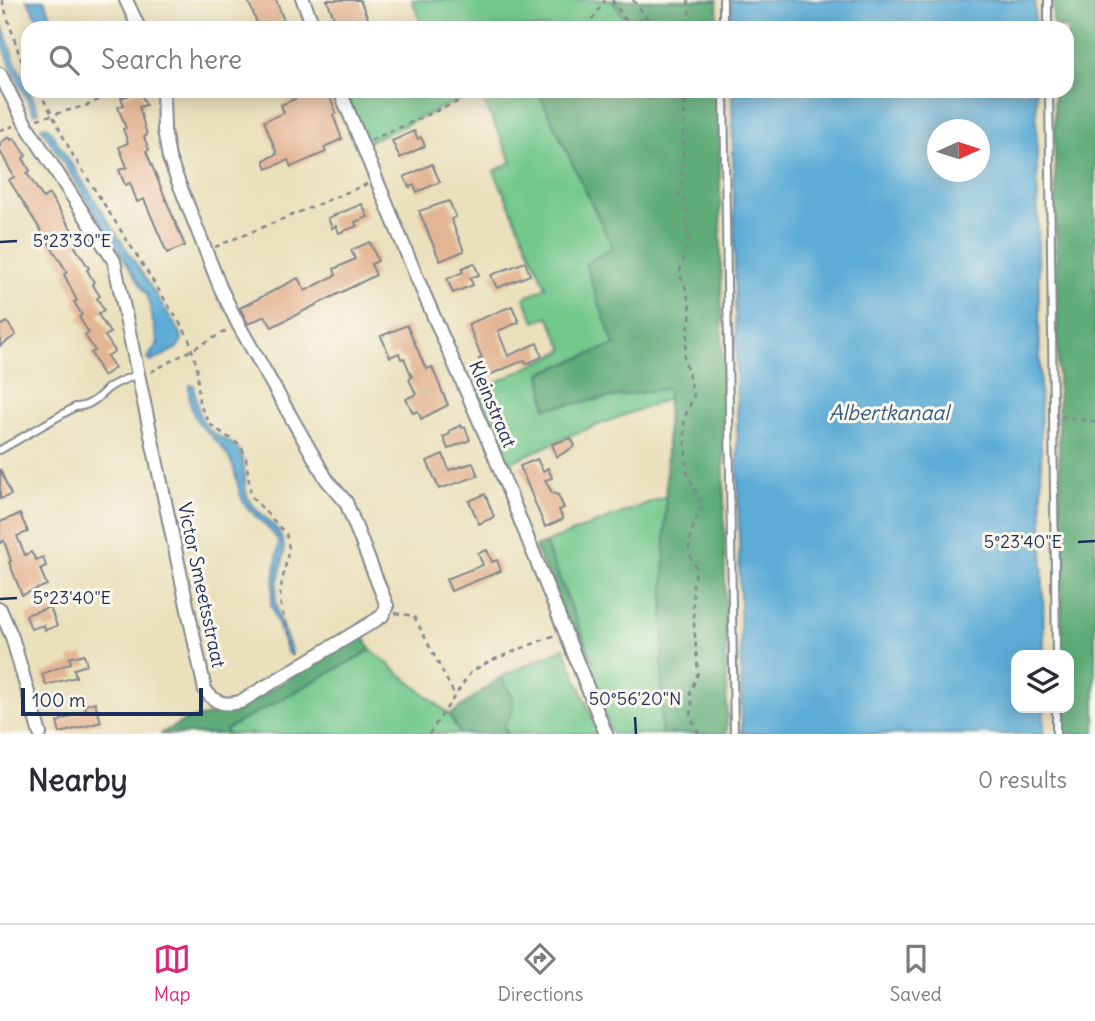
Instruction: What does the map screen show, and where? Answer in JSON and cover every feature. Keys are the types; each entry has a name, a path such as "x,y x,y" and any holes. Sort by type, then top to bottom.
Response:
{"street":[{"path":"126,0 136,21"},
{"path":"303,0 311,21"},
{"name":"Victor Smeetsstraat","path":"0,74 24,123 114,261 144,373 205,690 212,699 222,704 240,702 385,612"},
{"path":"163,98 164,130 169,158 206,251 238,324 327,480 346,502 386,600 385,612"},
{"name":"Kleinstraat","path":"343,98 493,452 606,734"},
{"path":"0,609 12,637 40,734"}],"lane":[{"path":"723,0 723,21"},
{"path":"1048,0 1048,21"},
{"path":"724,98 734,734"},
{"path":"1049,98 1056,650"},
{"path":"0,450 75,407 83,407 102,396 105,390 144,373"},
{"path":"1056,713 1056,734"}],"path":[{"path":"2,0 21,59"},
{"path":"592,21 606,0"},
{"path":"612,0 626,21"},
{"path":"633,0 648,21"},
{"path":"688,0 690,21"},
{"path":"639,21 646,18"},
{"path":"43,98 54,115 59,131 74,158 188,336 197,367 200,403 204,413 211,425 241,446 246,458 251,496 286,534 289,548 280,592 281,608 289,632 305,661"},
{"path":"0,130 88,105 102,98"},
{"path":"365,143 466,98"},
{"path":"685,98 682,182 679,194 686,202 688,243 679,274 685,285 691,312 684,358 694,395 684,419 687,472 702,505 687,549 696,568 693,611 698,673 690,693 690,715 699,734"},
{"path":"206,251 377,180"},
{"path":"144,373 238,324"},
{"path":"1054,415 1095,422"},
{"path":"385,612 414,617 454,696"},
{"path":"429,734 471,672 490,661 565,631"}],"green space":[{"path":"412,0 612,0 626,21 420,21"},
{"path":"612,0 717,0 718,21 626,21"},
{"path":"1053,0 1095,0 1095,734 1062,734 1062,713 1074,713 1074,650 1062,650 1054,98 1074,98 1074,21 1053,21"},
{"path":"348,98 464,98 365,143"},
{"path":"482,98 541,98 613,248 614,345 541,373 546,408 668,388 668,399 571,435 505,465 474,393 564,350 548,316 535,322 524,298 546,287 494,171 512,162"},
{"path":"541,98 719,98 727,734 661,734 668,388 546,408 541,373 614,345 585,264 613,248"},
{"path":"666,496 661,734 612,734 584,665 593,661 545,543"},
{"path":"545,543 593,661 584,665 535,547"},
{"path":"363,634 371,650 225,730 227,734 160,734 184,721 240,708"},
{"path":"564,648 599,734 508,734 504,727 513,697 501,677"},
{"path":"371,650 450,715 460,734 227,734 224,730"},
{"path":"501,677 513,702 512,713 504,727 508,734 460,734 450,715"}],"water":[{"path":"27,0 44,0 54,21 39,21"},
{"path":"731,0 1035,0 1035,21 731,21"},
{"path":"0,18 21,74 21,87 7,55"},
{"path":"26,98 32,98 39,112 34,114"},
{"name":"Albertkanaal","path":"732,98 1036,98 1044,650 1011,650 1011,713 1044,713 1044,734 742,734"},
{"path":"47,126 181,334 182,339 177,348 151,362 148,358 158,343 147,295 41,127"},
{"path":"189,385 194,385 204,423 240,452 248,498 282,539 284,554 276,602 292,653 288,654 271,604 279,542 243,501 234,469 226,453 204,430 193,413"}],"building":[{"path":"248,0 276,0 284,21 256,21"},
{"path":"327,0 360,0 369,21 335,21"},
{"path":"121,98 143,98 146,105 139,107 147,135 144,137 149,150 146,151 185,246 167,253 144,199 137,202 130,183 125,185 119,170 127,167 119,147 128,143 118,107 124,105"},
{"path":"331,98 336,113 333,115 342,139 324,147 326,152 291,167 288,160 267,169 264,160 277,154 264,121 284,113 281,105 295,99"},
{"path":"414,131 425,146 400,158 392,141"},
{"path":"9,137 11,140 14,138 26,156 23,158 30,171 27,173 43,198 49,194 80,243 75,247 89,268 87,270 94,282 92,284 100,296 97,298 104,310 98,314 110,333 105,336 115,351 107,356 115,368 103,376 91,353 95,351 85,335 89,333 79,317 82,315 64,274 67,272 9,180 14,177 0,151 0,143"},
{"path":"432,164 440,182 417,192 414,185 409,187 404,177"},
{"path":"449,201 456,217 451,219 464,251 440,261 419,211"},
{"path":"362,204 368,217 355,222 357,226 339,233 336,226 332,228 328,218"},
{"path":"370,242 378,261 371,264 376,275 272,327 265,316 248,324 240,308 298,278 305,291 336,275 334,269 355,259 351,250"},
{"path":"525,262 530,275 497,288 491,275"},
{"path":"474,263 479,275 470,278 473,285 453,293 447,279 463,272 462,268"},
{"path":"512,306 519,322 498,331 508,356 537,343 542,357 526,364 525,360 487,376 468,324"},
{"path":"7,322 16,335 0,346 0,326"},
{"path":"407,325 424,365 427,369 432,367 448,405 421,419 418,411 413,413 406,399 416,394 404,358 401,359 399,353 390,357 381,336"},
{"path":"461,425 462,428 465,427 470,440 448,449 443,437"},
{"path":"571,438 575,446 557,457 552,444"},
{"path":"443,454 449,470 473,463 478,476 439,489 427,461"},
{"path":"537,459 543,471 548,468 552,478 545,480 552,493 558,495 564,508 559,510 563,519 545,527 520,466"},
{"path":"0,469 11,495 0,499"},
{"path":"485,494 494,517 479,524 469,501"},
{"path":"20,514 28,532 17,536 25,555 31,552 36,560 43,557 46,566 40,569 47,585 22,595 4,541 0,543 0,522"},
{"path":"487,550 492,562 497,560 501,571 451,591 446,579 483,565 478,553"},
{"path":"50,607 57,626 45,630 44,625 31,629 26,615"},
{"path":"84,654 87,665 74,669 76,677 46,685 42,674 71,663 69,658"},
{"path":"95,702 101,722 60,733 57,722 86,710 85,705"}]}
